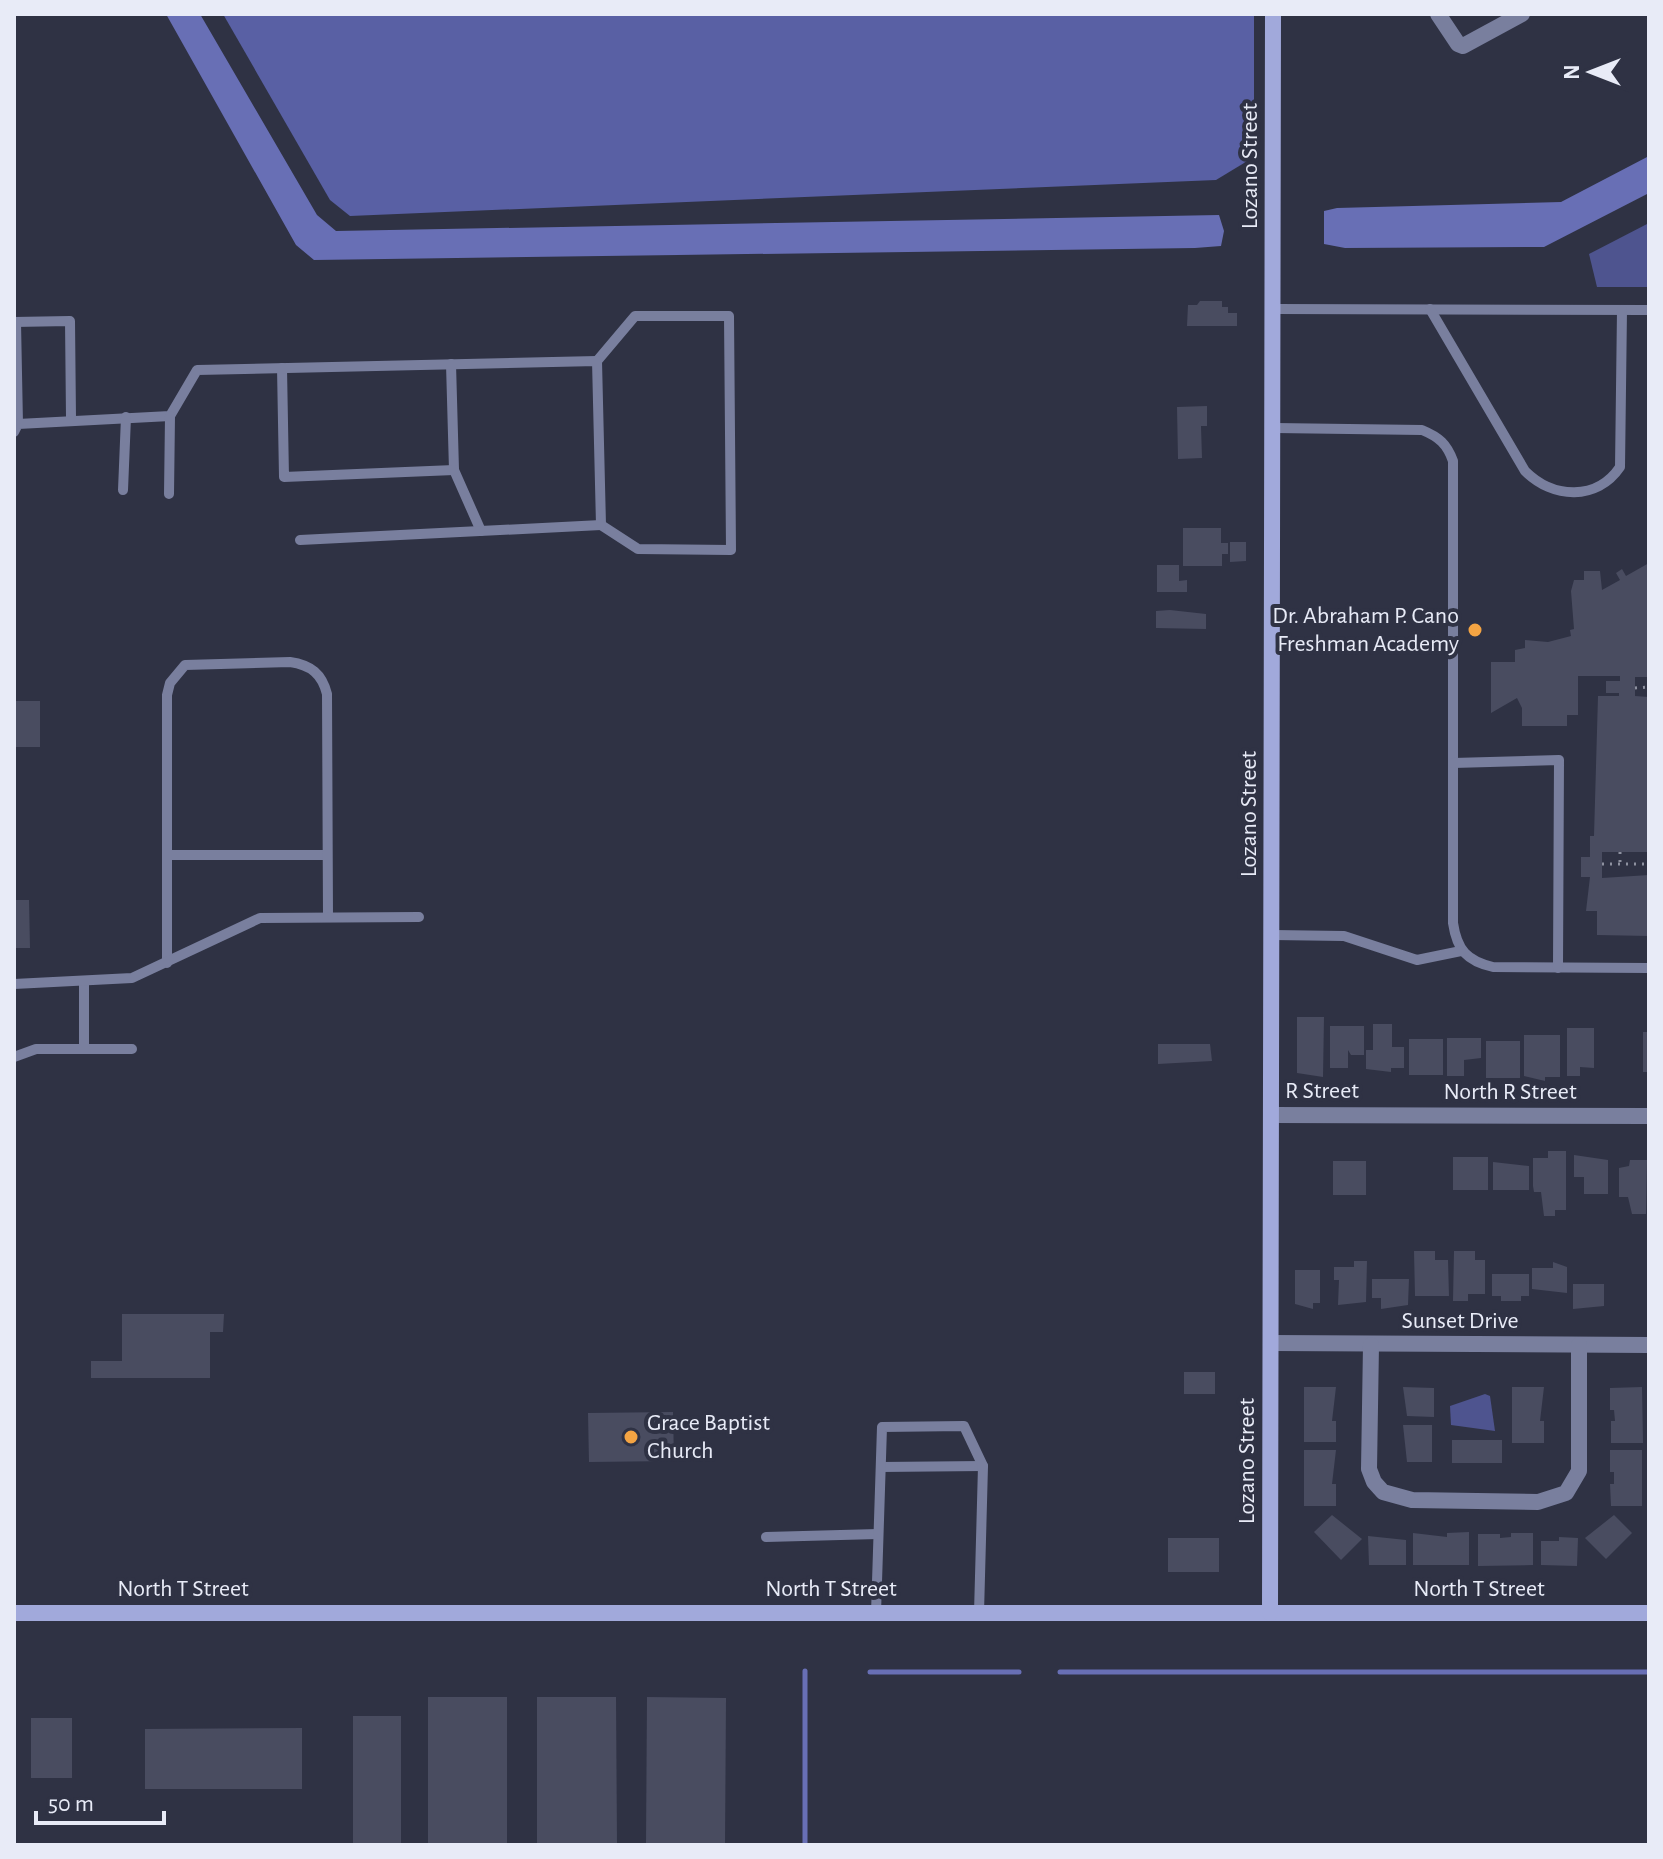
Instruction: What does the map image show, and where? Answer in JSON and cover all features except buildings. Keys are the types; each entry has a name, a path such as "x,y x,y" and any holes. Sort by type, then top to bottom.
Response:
{"street":[{"name":"Lozano Street","path":"1270,1613 1275,428 1273,14"},
{"path":"1438,14 1458,44 1463,46 1522,14"},
{"name":"R Street","path":"1272,1115 1371,1116"},
{"name":"North R Street","path":"1371,1116 1649,1116"},
{"name":"Sunset Drive","path":"1271,1343 1649,1345"},
{"path":"1371,1345 1369,1469 1374,1482 1383,1492 1412,1500 1538,1502 1566,1493 1579,1471 1579,1345"},
{"name":"North T Street","path":"14,1613 1649,1613"}],"lane":[{"path":"1275,309 1649,310"},
{"path":"1430,309 1525,471 1546,487 1575,492 1601,488 1620,467 1622,310"},
{"path":"300,540 601,525 638,549 731,550 729,316 635,316 597,361 601,525"},
{"path":"71,418 70,321 15,322 16,428 71,418 170,416"},
{"path":"169,494 170,416 197,370 597,361"},
{"path":"451,364 454,470 481,531"},
{"path":"282,368 284,477 454,470"},
{"path":"123,490 126,417"},
{"path":"1275,428 1422,430 1435,436 1450,451 1453,461 1453,923 1461,951 1469,960 1493,967 1649,968"},
{"path":"167,963 167,695 177,672 185,665 290,662 304,664 315,671 327,694 328,916"},
{"path":"1453,763 1559,760 1558,968"},
{"path":"167,855 327,855"},
{"path":"14,984 132,978 260,918 419,917"},
{"path":"1273,935 1344,936 1417,960 1461,951"},
{"path":"84,982 84,1049"},
{"path":"14,1057 36,1049 132,1049"},
{"path":"876,1613 882,1427 964,1426 983,1466 979,1613"},
{"path":"881,1467 983,1466"},
{"path":"766,1537 878,1534"}],"path":[{"path":"1635,688 1649,687"},
{"path":"1620,852 1620,864"},
{"path":"1602,864 1649,864"}],"shaded area":[{"path":"166,14 200,14 317,215 336,231 1219,215 1224,231 1221,246 314,260 296,245"},
{"path":"223,14 1254,14 1254,157 1216,180 350,216 330,200"},
{"path":"1649,156 1649,193 1544,247 1345,248 1324,244 1324,211 1337,208 1561,202"},
{"path":"1649,223 1649,287 1597,287 1589,254"},
{"path":"1485,1394 1490,1396 1495,1431 1451,1425 1450,1406"}],"waterway":[{"path":"805,1671 805,1845"},
{"path":"870,1672 1019,1672"},
{"path":"1060,1672 1649,1672"}],"place":[{"name":"Dr. Abraham P. Cano Freshman Academy","path":"1475,630"},
{"name":"Grace Baptist Church","path":"631,1437"}]}
